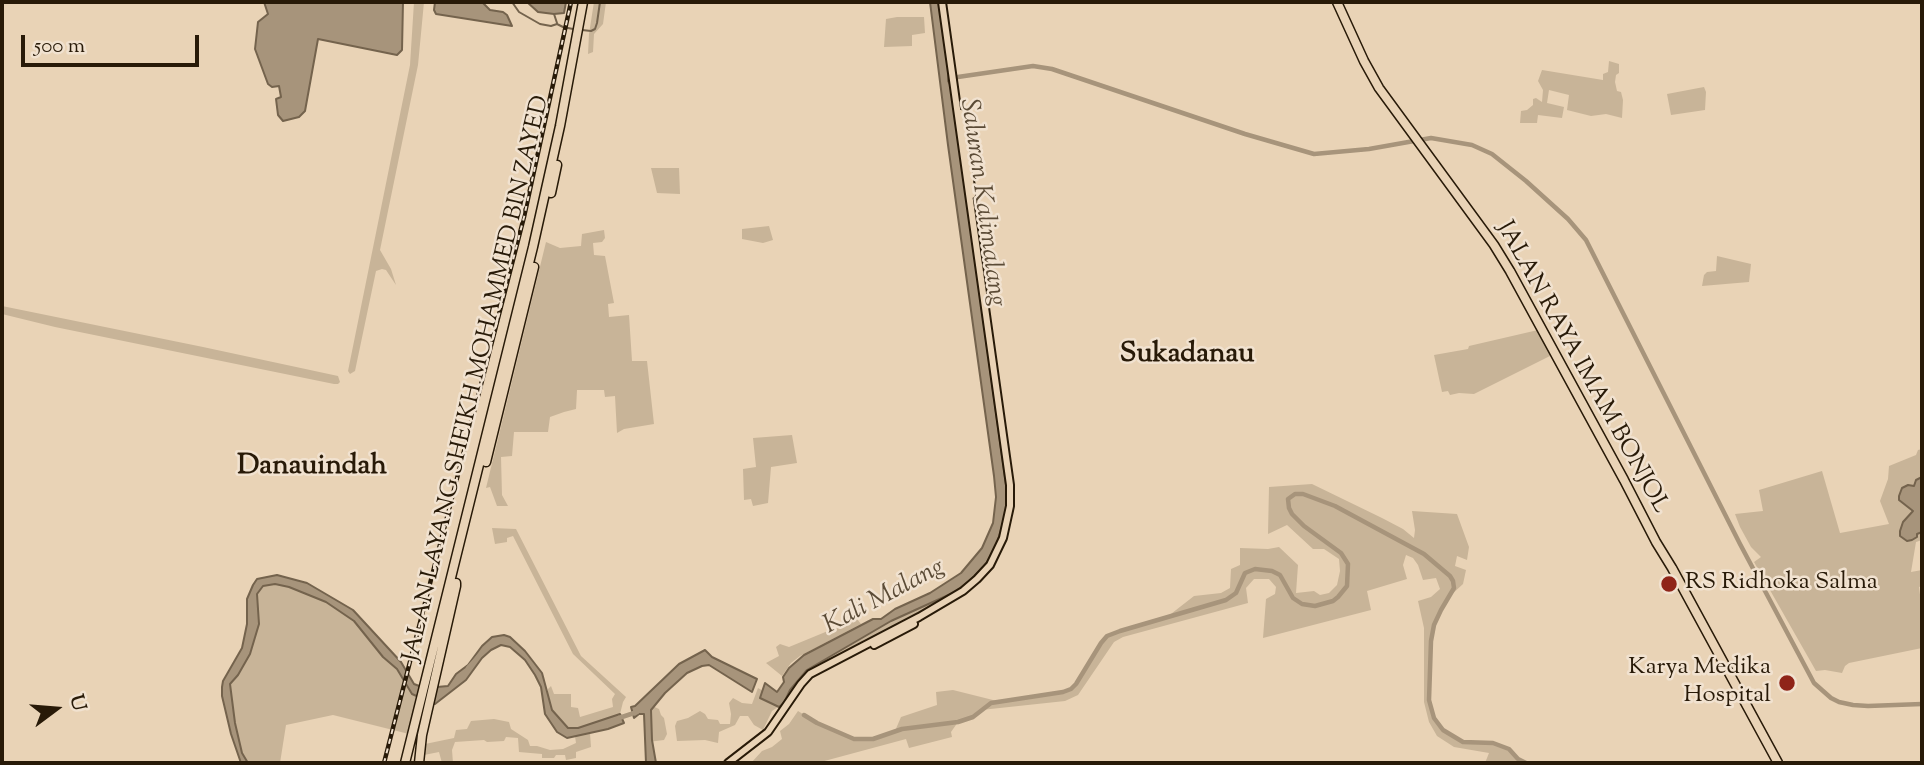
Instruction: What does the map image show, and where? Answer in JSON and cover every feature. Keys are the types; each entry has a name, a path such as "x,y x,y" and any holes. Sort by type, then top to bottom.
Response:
{"highway":[{"path":"406,763 422,712 535,224 583,2"},
{"name":"JALAN LAYANG SHEIKH MOHAMMED BIN ZAYED","path":"406,763 533,247 560,126 583,2"},
{"name":"JALAN RAYA IMAM BONJOL","path":"1335,2 1368,75 1494,245 1510,271 1776,763"},
{"path":"418,763 422,712 428,685 456,586 543,228 577,35"}],"main road":[{"path":"730,763 768,732 805,680 898,630 970,586 989,565 1004,539 1011,516 1008,451 944,2"}],"shaded area":[{"path":"264,2 403,2 402,50 397,55 318,39 305,111 299,117 283,121 278,115 276,99 281,97 279,86 272,87 268,84 255,49 258,22 268,14"},
{"path":"414,2 424,2 418,65 380,250 391,269 396,285 386,270 376,271 355,371 350,374 348,371 410,65"},
{"path":"435,2 482,2 490,10 507,15 512,26 436,14"},
{"path":"527,2 566,2 564,13 554,14 538,12"},
{"path":"594,2 606,2 603,24 594,34 593,52 588,54 589,34"},
{"path":"930,2 939,2 1007,492 1007,509 991,556 969,581 955,592 891,621 807,670 779,707 760,698 765,683 777,692 789,668 804,655 873,619 881,619 961,573 982,548 993,523 996,497 994,476"},
{"path":"924,17 925,33 912,35 912,46 884,47 886,19"},
{"path":"1609,61 1619,64 1615,82 1623,100 1622,118 1606,114 1591,116 1567,110 1569,95 1549,90 1547,103 1564,107 1562,118 1538,115 1537,123 1520,123 1521,111 1533,105 1533,99 1542,102 1543,90 1538,81 1542,70 1603,80 1603,74 1608,72"},
{"path":"951,86 1013,475 1013,516 1009,516 1003,538 1006,539 997,559 972,589 921,620 919,617 892,636 849,658 847,655 841,658 842,661 816,675 804,686 770,734 794,693 789,691 807,670 893,620 955,592 983,568 1003,526 1002,455"},
{"path":"1704,87 1705,110 1671,115 1667,94"},
{"path":"651,168 679,168 680,194 657,193"},
{"path":"769,226 773,240 763,243 742,239 742,229"},
{"path":"604,230 605,238 602,242 593,243 594,255 605,256 614,303 608,304 609,317 629,315 632,361 647,361 654,424 624,429 617,433 615,396 605,397 604,390 577,390 576,409 550,417 548,432 514,432 512,456 501,457 502,495 508,506 497,506 490,487 486,488 546,242 560,248 581,246 582,234"},
{"path":"1717,256 1751,264 1749,282 1702,286 1704,275 1716,271"},
{"path":"2,306 338,376 340,382 334,384 55,327 2,314"},
{"path":"1538,330 1552,355 1474,394 1450,395 1448,391 1442,392 1434,355 1468,349 1469,346"},
{"path":"792,435 797,463 771,467 768,503 753,506 751,499 744,500 743,469 756,467 753,438"},
{"path":"1922,449 1922,540 1916,542 1911,572 1922,570 1922,586 1919,587 1922,648 1849,663 1842,673 1816,671 1754,562 1761,557 1751,547 1735,514 1763,511 1759,490 1822,471 1840,533 1889,524 1880,501 1888,479 1889,466 1916,455 1918,450"},
{"path":"1922,477 1922,532 1907,541 1900,536 1900,531 1903,522 1913,511 1899,500 1899,496 1902,488 1914,486 1916,480"},
{"path":"1312,484 1403,529 1414,538 1412,511 1457,514 1469,547 1467,560 1457,556 1455,566 1466,570 1463,584 1450,596 1434,625 1429,700 1434,718 1443,730 1463,742 1493,743 1509,749 1526,763 1485,763 1489,753 1454,747 1437,736 1429,722 1424,702 1424,628 1418,601 1431,597 1440,589 1436,578 1423,580 1418,565 1413,558 1406,555 1403,565 1407,579 1367,591 1371,610 1263,638 1266,599 1275,594 1276,587 1269,579 1254,579 1246,588 1248,603 1123,637 1114,642 1078,695 1065,701 981,710 973,717 958,722 951,732 952,737 909,748 906,739 817,763 751,763 762,751 782,739 780,731 798,711 817,723 854,739 873,739 895,731 901,717 937,705 936,692 953,690 997,701 1033,698 1071,689 1101,643 1112,633 1167,617 1194,596 1221,593 1230,588 1231,569 1240,565 1240,548 1279,547 1298,565 1296,593 1329,593 1337,585 1339,559 1324,549 1313,549 1287,525 1268,534 1269,487"},
{"path":"492,528 516,529 581,656 626,697 620,714 578,728 568,728 552,710 548,696 551,686 554,694 571,694 571,707 578,708 580,717 613,707 612,699 615,694 573,654 513,536 507,538 507,542 495,544"},
{"path":"277,575 307,583 353,610 401,662 414,684 435,692 437,687 448,686 482,646 492,637 504,635 525,651 542,673 552,710 568,728 578,728 620,714 624,723 567,738 557,732 545,714 541,687 535,675 525,660 510,647 501,645 482,658 466,680 435,704 412,694 397,669 383,657 354,621 326,602 275,584 263,586 257,594 259,624 250,654 230,684 235,723 242,753 248,763 241,763 222,696 223,681 242,648 247,624 247,599 253,585 257,579"},
{"path":"275,584 326,602 354,621 383,657 397,669 413,694 418,697 409,734 333,715 286,725 280,763 248,763 242,753 235,723 230,684 250,654 259,624 257,594 263,586"},
{"path":"857,619 861,624 800,656 782,676 766,663 779,656 776,647 780,644 789,647"},
{"path":"705,650 712,657 757,679 752,692 709,665 687,673 651,710 656,763 646,763 644,714 634,718 631,707 679,664"},
{"path":"758,688 784,703 772,711 763,730 754,725 748,716 740,716 735,725 719,732 718,743 705,740 677,741 677,721 700,711 708,719 718,720 720,724 730,724 729,703 733,698 752,704"},
{"path":"648,704 659,709 664,718 667,734 664,740 648,742"},
{"path":"494,719 509,722 511,729 528,740 530,746 550,750 563,749 576,743 575,736 590,733 591,747 576,752 576,758 566,760 565,755 556,755 554,758 542,758 542,754 519,752 518,738 506,737 504,741 455,742 452,750 453,763 442,763 439,752 424,755 425,744 454,738 456,730 467,729 471,721"}],"waterway":[{"path":"512,2 519,12 540,24 557,24 573,29"},
{"path":"582,30 595,29 600,2"},
{"path":"554,14 557,23"},
{"path":"951,78 1033,66 1052,69 1245,134 1314,154 1369,149 1431,138 1472,145 1492,154 1568,219 1586,240 1740,544 1814,683 1831,698 1853,705 1922,704"},
{"path":"804,715 854,739 873,739 902,729 958,722 973,717 991,703 1063,692 1076,684 1107,636 1226,600 1236,593 1245,573 1255,569 1280,575 1293,598 1302,604 1315,606 1333,601 1347,586 1348,564 1341,553 1292,514 1288,499 1295,494 1303,494 1335,506 1424,554 1450,576 1454,588 1434,625 1431,641 1429,700 1434,718 1443,730 1463,742 1493,743 1509,749 1526,763"},
{"path":"468,668 490,644"},
{"path":"619,718 637,712"}],"railway":[{"path":"384,763 524,217 571,2"}],"place":[{"name":"RS Ridhoka Salma","path":"1669,584"},
{"name":"Karya Medika Hospital","path":"1787,683"}],"district":[{"name":"Sukadanau","path":"1187,356"},
{"name":"Danauindah","path":"312,468"}],"water label":[{"name":"Saluran Kalimalang","path":"981,203"},
{"name":"Kali Malang","path":"885,598"}]}
